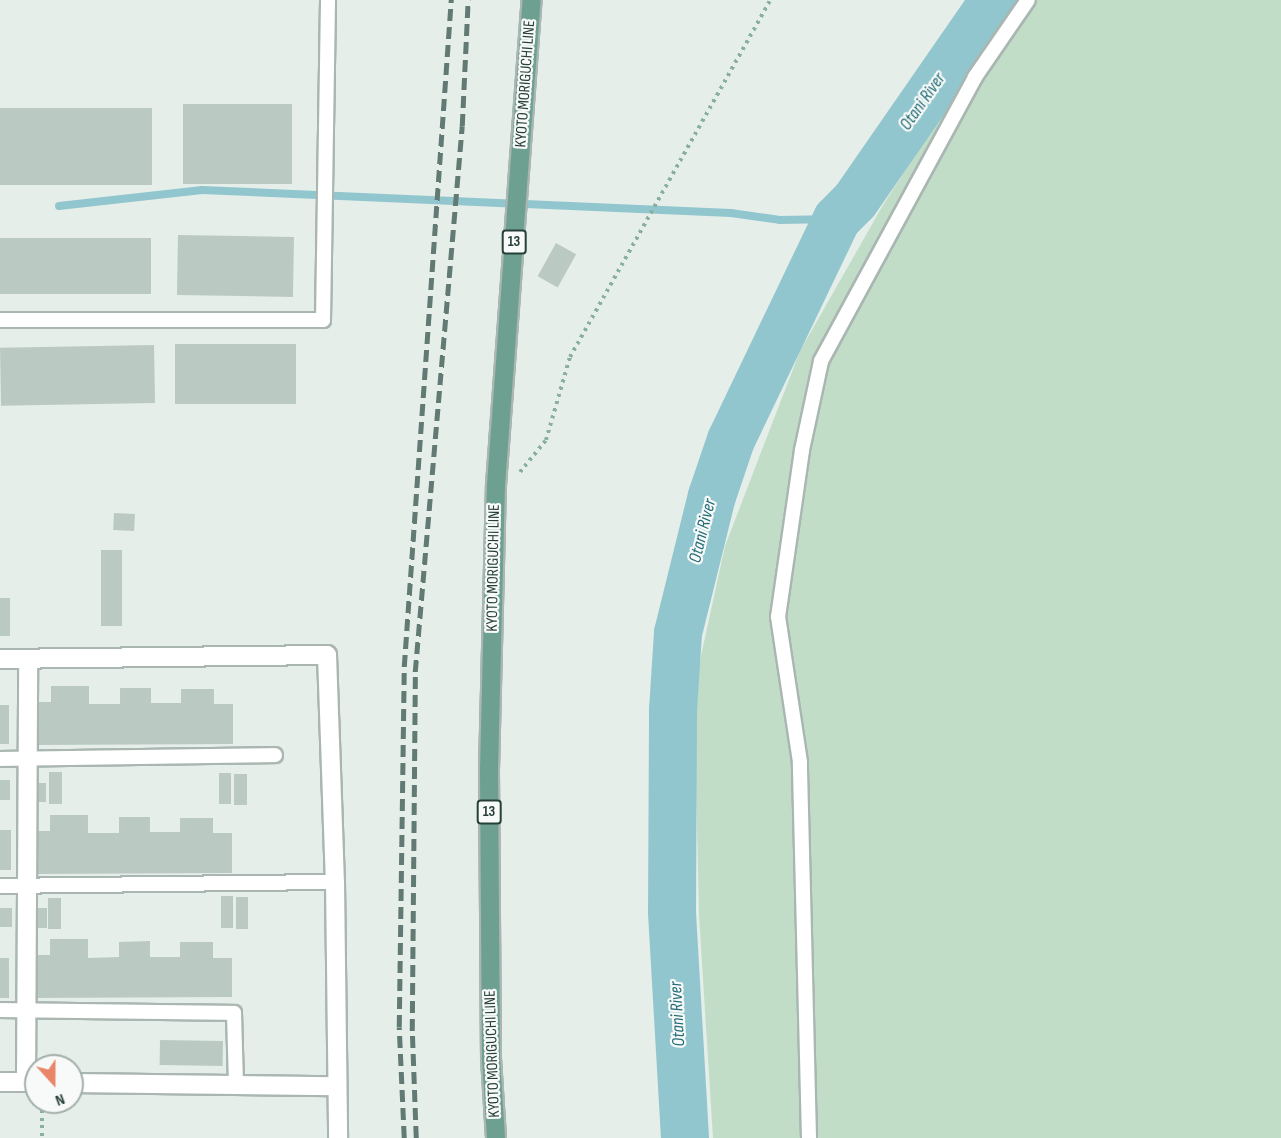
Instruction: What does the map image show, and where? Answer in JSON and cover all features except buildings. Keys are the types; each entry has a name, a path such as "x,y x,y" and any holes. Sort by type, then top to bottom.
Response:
{"main road":[{"name":"KYOTO MORIGUCHI LINE","path":"496,1138 491,1059 489,771 495,485 532,0"}],"street":[{"path":"0,659 327,655 335,882 335,1086 338,1138"},
{"path":"28,659 26,1011 29,1054"},
{"path":"0,1082 24,1082"},
{"path":"84,1083 335,1086"}],"lane":[{"path":"0,321 323,320 328,0"},
{"path":"809,1138 800,762 778,617 802,450 821,361 975,77 1028,0"},
{"path":"0,759 275,755"},
{"path":"0,886 335,882"},
{"path":"0,1010 234,1013 237,1085"}],"path":[{"path":"495,485 518,474 546,440 570,357 770,0"},
{"path":"42,1114 42,1138"}],"green space":[{"path":"1016,0 1281,0 1281,1138 713,1138 699,915 694,688 725,546 800,351 883,205"}],"waterway":[{"name":"Otani River","path":"685,1138 672,912 673,710 678,633 712,496 731,440 837,219 855,201 994,0"},
{"path":"59,206 202,190 731,213 780,220 837,219"}],"railway":[{"path":"404,1138 399,1027 404,667 451,0"},
{"path":"416,1138 412,1031 415,672 462,126 468,0"}]}
